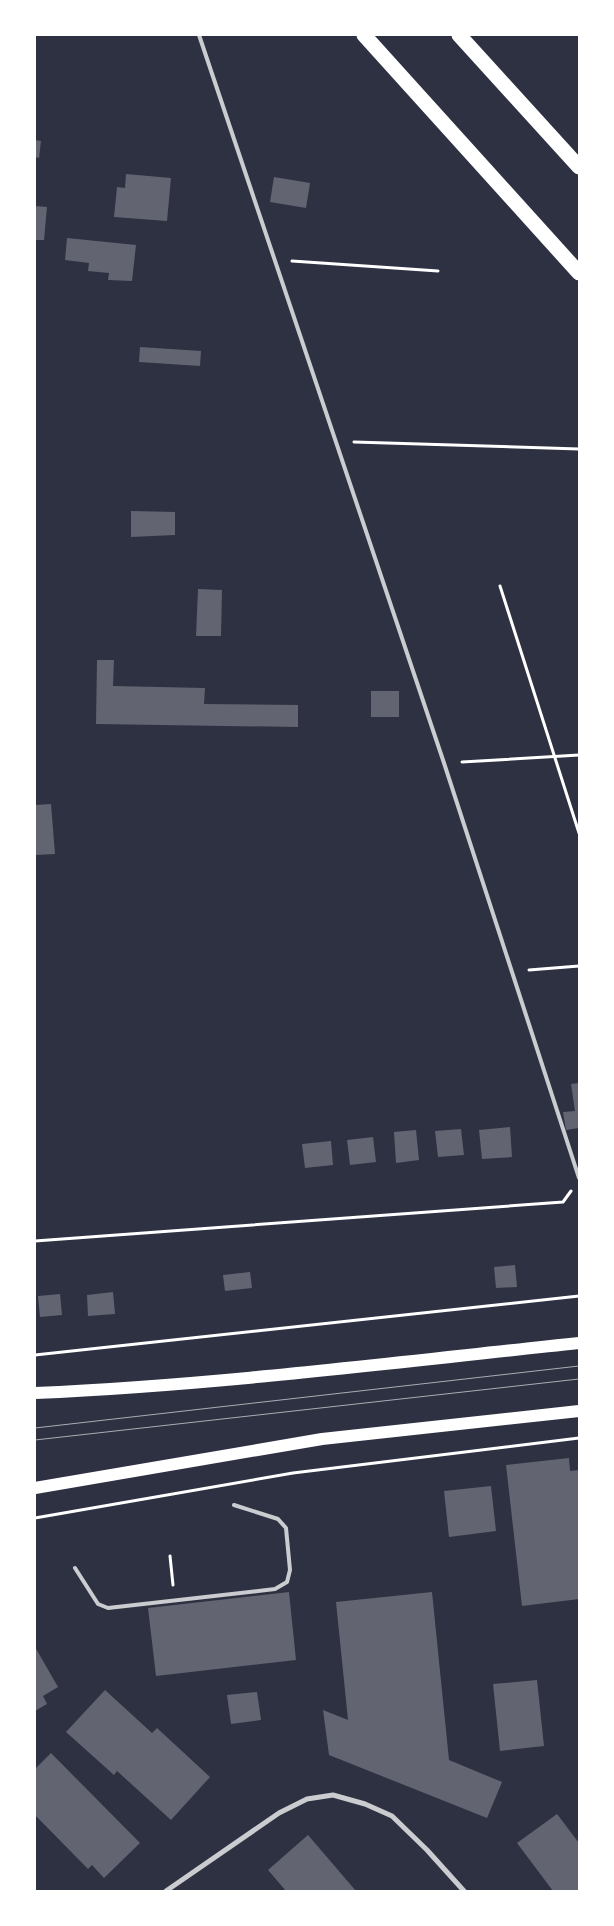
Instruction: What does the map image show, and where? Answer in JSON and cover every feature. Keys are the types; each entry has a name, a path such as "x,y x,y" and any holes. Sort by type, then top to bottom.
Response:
{"highway":[{"path":"364,35 579,273"},
{"path":"459,35 579,166"}],"main road":[{"path":"35,1392 107,1390 224,1380 579,1343"},
{"path":"35,1488 322,1439 579,1411"}],"street":[{"path":"166,1891 279,1813 307,1799 333,1795 365,1804 392,1816 427,1850 464,1891"}],"lane":[{"path":"199,35 444,763 579,1178"},
{"path":"75,1568 98,1604 108,1608 276,1589 287,1582 290,1570 286,1528 278,1519 234,1505"}],"path":[{"path":"274,260 438,271"},
{"path":"336,441 579,449"},
{"path":"500,586 579,833"},
{"path":"444,763 579,755"},
{"path":"511,972 579,966"},
{"path":"35,1241 563,1202 574,1187"},
{"path":"35,1355 579,1296"},
{"path":"35,1518 293,1473 579,1438"}],"building":[{"path":"35,140 41,141 39,158 35,157"},
{"path":"126,174 171,178 167,221 114,217 117,187 125,188"},
{"path":"274,177 310,183 306,208 270,202"},
{"path":"35,206 47,207 44,240 35,240"},
{"path":"67,238 136,245 132,281 108,280 109,273 88,271 89,263 65,260"},
{"path":"140,347 201,351 200,366 139,362"},
{"path":"131,511 175,512 175,535 131,537"},
{"path":"198,589 222,590 221,636 196,636"},
{"path":"97,660 114,660 113,686 205,688 204,704 298,705 298,727 96,724"},
{"path":"371,691 399,691 399,717 371,717"},
{"path":"51,804 55,854 35,855 35,805"},
{"path":"579,1083 579,1128 566,1130 563,1112 575,1111 571,1084"},
{"path":"510,1127 512,1157 482,1159 479,1130"},
{"path":"461,1129 464,1155 438,1157 435,1131"},
{"path":"416,1130 419,1160 396,1163 394,1132"},
{"path":"373,1137 376,1162 350,1165 347,1140"},
{"path":"331,1141 333,1165 305,1168 302,1144"},
{"path":"515,1265 517,1287 496,1288 494,1267"},
{"path":"250,1272 252,1288 225,1291 223,1275"},
{"path":"113,1292 115,1314 88,1316 87,1295"},
{"path":"60,1294 62,1315 40,1317 38,1296"},
{"path":"569,1458 570,1471 579,1470 579,1599 522,1606 506,1465"},
{"path":"491,1486 496,1531 449,1537 444,1491"},
{"path":"289,1592 296,1660 156,1676 148,1608"},
{"path":"432,1592 449,1760 502,1782 487,1818 329,1755 323,1710 348,1720 336,1602"},
{"path":"35,1647 58,1687 43,1696 47,1704 35,1711"},
{"path":"537,1680 544,1746 500,1751 493,1684"},
{"path":"105,1690 152,1733 157,1728 210,1777 171,1820 117,1771 114,1775 66,1732"},
{"path":"257,1692 261,1720 231,1724 227,1695"},
{"path":"51,1753 140,1843 104,1878 92,1865 88,1869 35,1815 35,1769"},
{"path":"557,1814 579,1843 579,1891 553,1891 517,1843"},
{"path":"308,1835 356,1891 286,1891 268,1870"}],"tram line":[{"path":"35,1428 579,1366"},
{"path":"35,1440 579,1379"}]}
